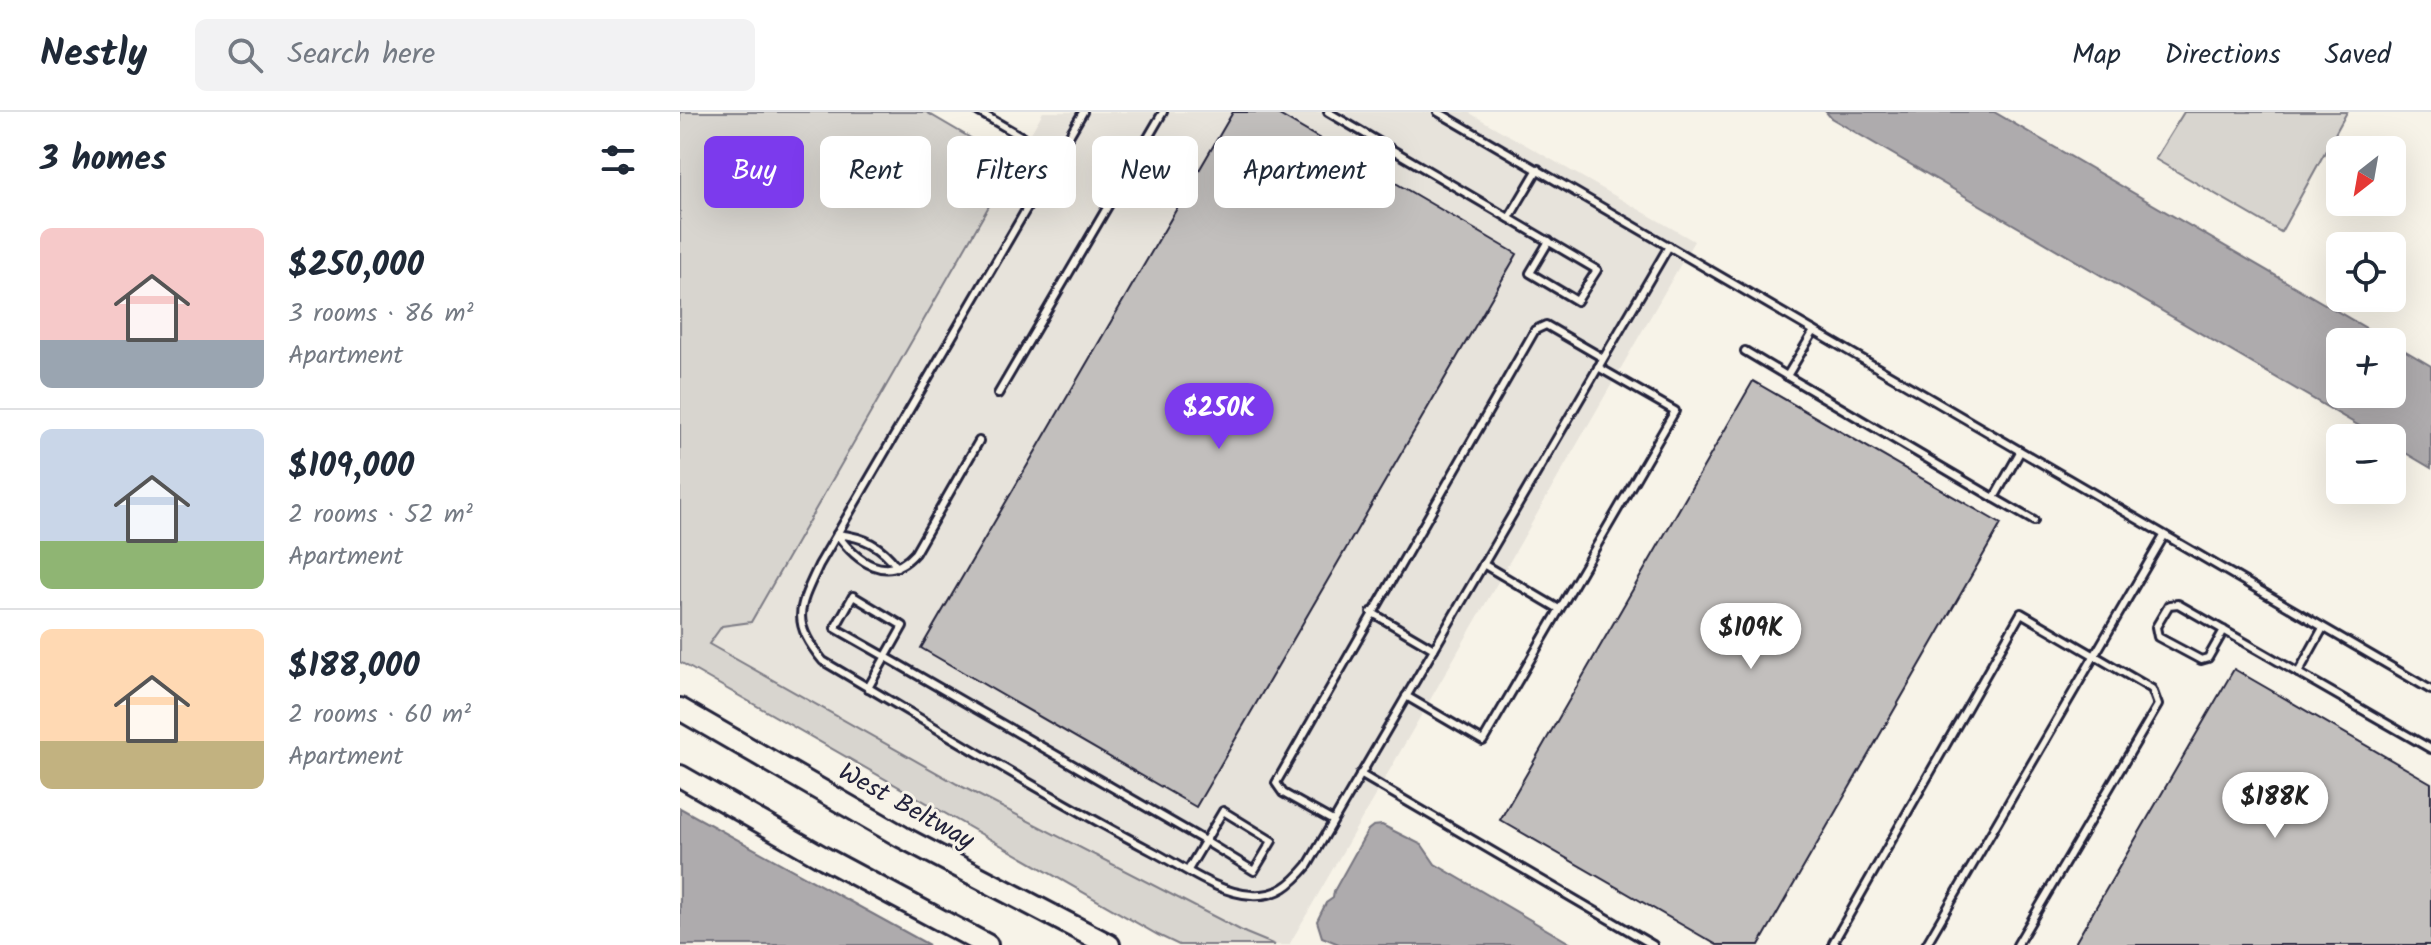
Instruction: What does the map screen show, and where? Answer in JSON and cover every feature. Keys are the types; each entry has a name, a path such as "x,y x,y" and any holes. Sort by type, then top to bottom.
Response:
{"highway":[{"name":"West Beltway","path":"680,709 902,837 1109,945"},
{"path":"680,776 987,945"}],"lane":[{"path":"979,112 1021,136"},
{"path":"1069,136 1083,112"},
{"path":"998,394 1163,112"},
{"path":"1328,112 1549,241 1597,270 1577,301 1530,273 1549,241"},
{"path":"1438,112 2431,690"},
{"path":"1509,218 1538,169"},
{"path":"1027,208 837,534 802,601 800,618 811,646 823,661 1125,837 1228,890 1249,895 1267,895 1284,890 1308,865 1669,246"},
{"path":"1333,821 1283,793 1276,783 1371,612 1535,330 1546,325 1603,358"},
{"path":"1787,376 1814,331"},
{"path":"1745,351 2034,521"},
{"path":"1406,696 1483,741 1675,411 1598,367"},
{"path":"837,534 850,552 875,568 897,567 906,563 915,553 979,441"},
{"path":"1994,498 2020,452"},
{"path":"837,534 859,537 872,544 885,552 897,567"},
{"path":"1926,945 2164,536"},
{"path":"1483,564 1559,609"},
{"path":"868,688 886,657 903,626 853,596 835,628 886,657 1205,841 1254,871 1272,841 1223,811 1205,841 1188,870"},
{"path":"2224,630 2208,658 2201,660 2158,637 2156,627 2169,605 2178,604 2224,630 2431,749"},
{"path":"1371,612 1434,649"},
{"path":"1837,945 1833,943 2021,613 2152,689 2158,705 2017,945"},
{"path":"2298,673 2323,628"},
{"path":"1360,774 1653,945"}],"shaded area":[{"path":"680,112 926,112 967,136 947,136 947,208 988,208 751,622 722,626 709,644 957,784 1275,945 1179,945 680,662"},
{"path":"1043,112 1468,112 1694,241 1289,945 1275,945 1246,933 957,784 709,644 722,626 751,622 988,208 1076,208 1076,136 1029,136"},
{"path":"1826,112 1994,112 2326,305 2326,312 2338,312 2366,328 2326,328 2326,407 1831,118"},
{"path":"2184,112 2347,112 2334,136 2326,136 2326,150 2281,232 2155,159"},
{"path":"2406,351 2431,366 2431,468 2406,453 2406,424 2356,424 2329,408 2406,408"},
{"path":"680,808 929,945 680,945"},
{"path":"1382,825 1422,845 1435,864 1573,945 1341,945 1322,937 1317,921 1326,903 1333,898 1368,830"}],"building":[{"path":"1233,112 1274,112 1315,136 1219,136"},
{"path":"1214,145 1214,208 1395,208 1395,183 1517,254 1196,807 921,648 1177,208 1198,208 1198,172"},
{"path":"1753,381 2001,524 1759,945 1717,945 1500,820"},
{"path":"2234,669 2431,783 2431,945 2074,945"}]}
